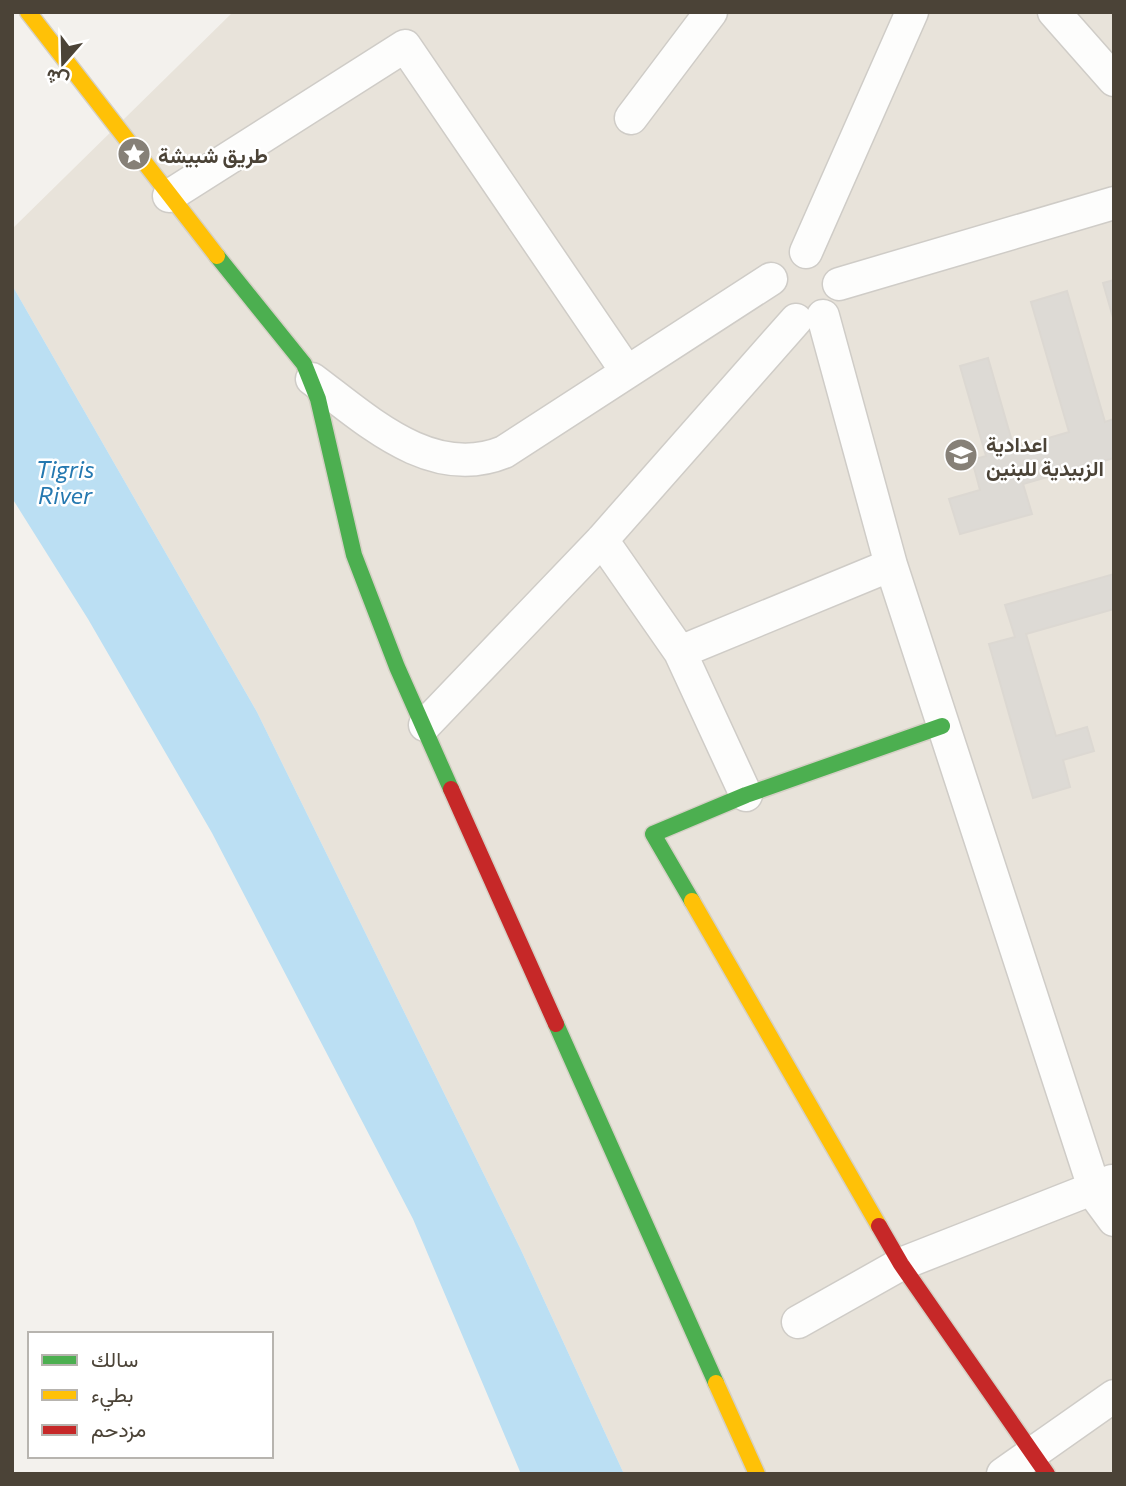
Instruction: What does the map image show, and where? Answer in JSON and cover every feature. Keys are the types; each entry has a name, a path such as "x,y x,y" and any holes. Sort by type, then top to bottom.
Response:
{"street":[{"path":"28,12 169,196 294,350 312,379 354,555 397,667 757,1474"},
{"path":"631,118 711,12"},
{"path":"806,252 912,12"},
{"path":"1054,12 1114,80"},
{"path":"169,196 405,46 627,372"},
{"path":"839,285 1114,203"},
{"path":"312,379 397,440 434,456 467,461 489,458 504,452 771,279 783,260 806,252 822,257 834,268 839,285 832,308 810,318 425,725"},
{"path":"771,279 772,300 778,309 810,318"},
{"path":"810,318 942,726 1114,1220"},
{"path":"602,540 680,652 747,795"},
{"path":"680,652 891,565"},
{"path":"942,726 747,795 653,834 901,1264 1040,1464"},
{"path":"798,1322 901,1264 1104,1185"},
{"path":"1003,1474 1040,1464 1114,1396"}],"shaded area":[{"path":"233,12 1114,12 1114,1474 624,1474 521,1250 257,712 12,285 12,229"}],"water":[{"name":"Tigris River","path":"12,285 257,712 521,1250 624,1474 521,1474 413,1219 212,833 88,619 12,498"}],"building":[{"path":"1114,280 1114,321 1103,283"},
{"path":"1067,291 1105,422 1114,419 1114,458 1023,484 1032,514 960,534 949,499 980,490 972,460 986,456 960,366 988,358 1014,448 1069,432 1031,302"},
{"path":"1114,574 1114,609 1026,634 1056,736 1087,727 1094,751 1063,760 1070,787 1033,798 989,644 1015,637 1005,605"}],"traffic: fast":[{"path":"217,256 304,364 318,399 354,555 397,667 451,789"},
{"path":"692,901 653,834 746,795 942,726"},
{"path":"556,1024 716,1383"}],"traffic: slow":[{"path":"28,12 217,256"},
{"path":"692,901 879,1226"},
{"path":"716,1383 757,1474"}],"traffic: jam":[{"path":"451,789 556,1024"},
{"path":"879,1226 901,1264 1047,1474"}],"place":[{"name":"طريق شبيشة","path":"134,154"},
{"name":"اعدادية الزبيدية للبنين","path":"961,455"}]}
